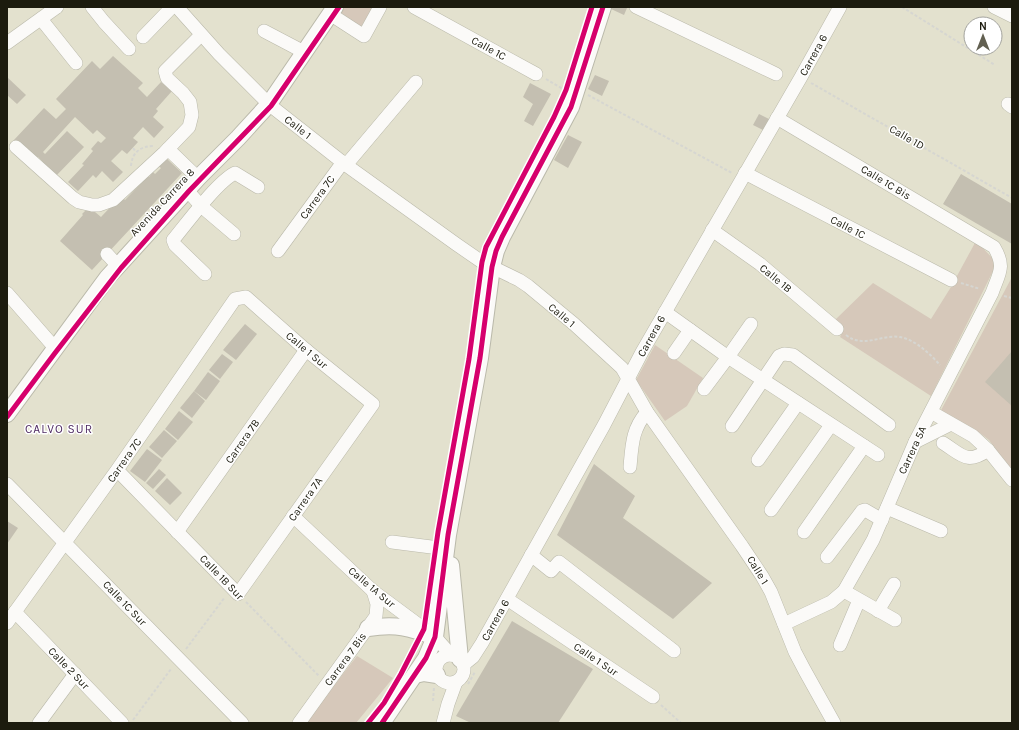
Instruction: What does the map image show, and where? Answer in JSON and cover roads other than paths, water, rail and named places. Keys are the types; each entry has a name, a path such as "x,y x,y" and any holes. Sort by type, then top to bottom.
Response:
{"main road":[{"path":"382,723 426,658 435,637 447,542 480,358 492,267 496,251 571,107 603,7"},
{"name":"Avenida Carrera 8","path":"7,414 94,295 118,266 269,104 332,11"},
{"path":"447,542 458,660"},
{"path":"368,628 393,625 413,629 435,637"},
{"path":"415,675 424,673 440,678"}],"street":[{"path":"7,43 57,7"},
{"path":"92,7 129,49"},
{"path":"143,37 172,7"},
{"name":"Calle 1","path":"177,7 201,35 269,104 345,164 456,244 492,267 519,280 539,295 622,368 634,392 647,412 753,561 771,592 805,672 834,723"},
{"path":"332,11 364,36 380,7"},
{"name":"Calle 1C","path":"414,7 536,74"},
{"path":"636,7 776,74"},
{"name":"Carrera 6","path":"458,660 469,660 477,651 604,425 665,312 840,7"},
{"path":"994,7 1012,16"},
{"path":"41,18 76,64"},
{"path":"264,31 304,52"},
{"path":"16,147 79,202 92,205 103,204 112,200 168,149 189,127 192,108 187,98 167,78 165,71 201,35"},
{"name":"Carrera 7C","path":"278,251 345,164 416,82"},
{"name":"Calle 1C Bis","path":"777,118 994,247"},
{"path":"168,149 193,184 201,206 234,234"},
{"path":"205,274 175,246 173,240 201,206 231,175 235,173 258,187"},
{"name":"Calle 1C","path":"743,176 951,280"},
{"name":"Calle 1B","path":"712,230 760,264 838,329"},
{"name":"Carrera 5A","path":"784,624 831,602 844,591 864,557 915,442 992,293 1001,268 1000,258 994,247"},
{"path":"107,254 118,266"},
{"path":"7,293 55,348"},
{"name":"Carrera 7C","path":"7,623 117,470 235,299 241,297"},
{"name":"Calle 1 Sur","path":"241,297 246,297 306,350 372,404"},
{"path":"665,312 728,357 878,455"},
{"path":"704,389 751,324"},
{"path":"674,353 690,330"},
{"name":"Carrera 7B","path":"177,532 306,350"},
{"path":"732,426 779,356 784,354 793,356 889,425"},
{"path":"758,460 798,403"},
{"name":"Carrera 7A","path":"238,594 372,404"},
{"path":"630,467 635,429 647,412"},
{"path":"931,412 973,436 988,450 1012,480"},
{"path":"915,442 951,424"},
{"path":"771,510 831,425"},
{"path":"943,443 968,458 978,457 988,450"},
{"path":"804,532 864,446"},
{"name":"Calle 1B Sur","path":"117,470 238,594"},
{"name":"Calle 1C Sur","path":"7,484 242,723"},
{"path":"827,557 862,511 866,510 884,514 941,532"},
{"name":"Calle 1A Sur","path":"293,516 373,591 435,637 458,660"},
{"path":"392,542 447,542"},
{"path":"531,555 551,571 559,562 674,651"},
{"path":"878,611 894,584"},
{"name":"Carrera 7 Bis","path":"300,723 376,616 378,610 373,591"},
{"path":"844,591 895,620"},
{"name":"Calle 1 Sur","path":"507,599 653,697"},
{"path":"840,645 859,600"},
{"name":"Calle 2 Sur","path":"15,612 122,723"},
{"path":"444,722 448,704 461,684 460,679 464,672 458,660 447,656 440,660 436,667 448,704"},
{"path":"39,723 75,674"},
{"path":"440,678 452,683 461,684"}],"district":[{"name":"CALVO SUR","path":"59,429"}]}
